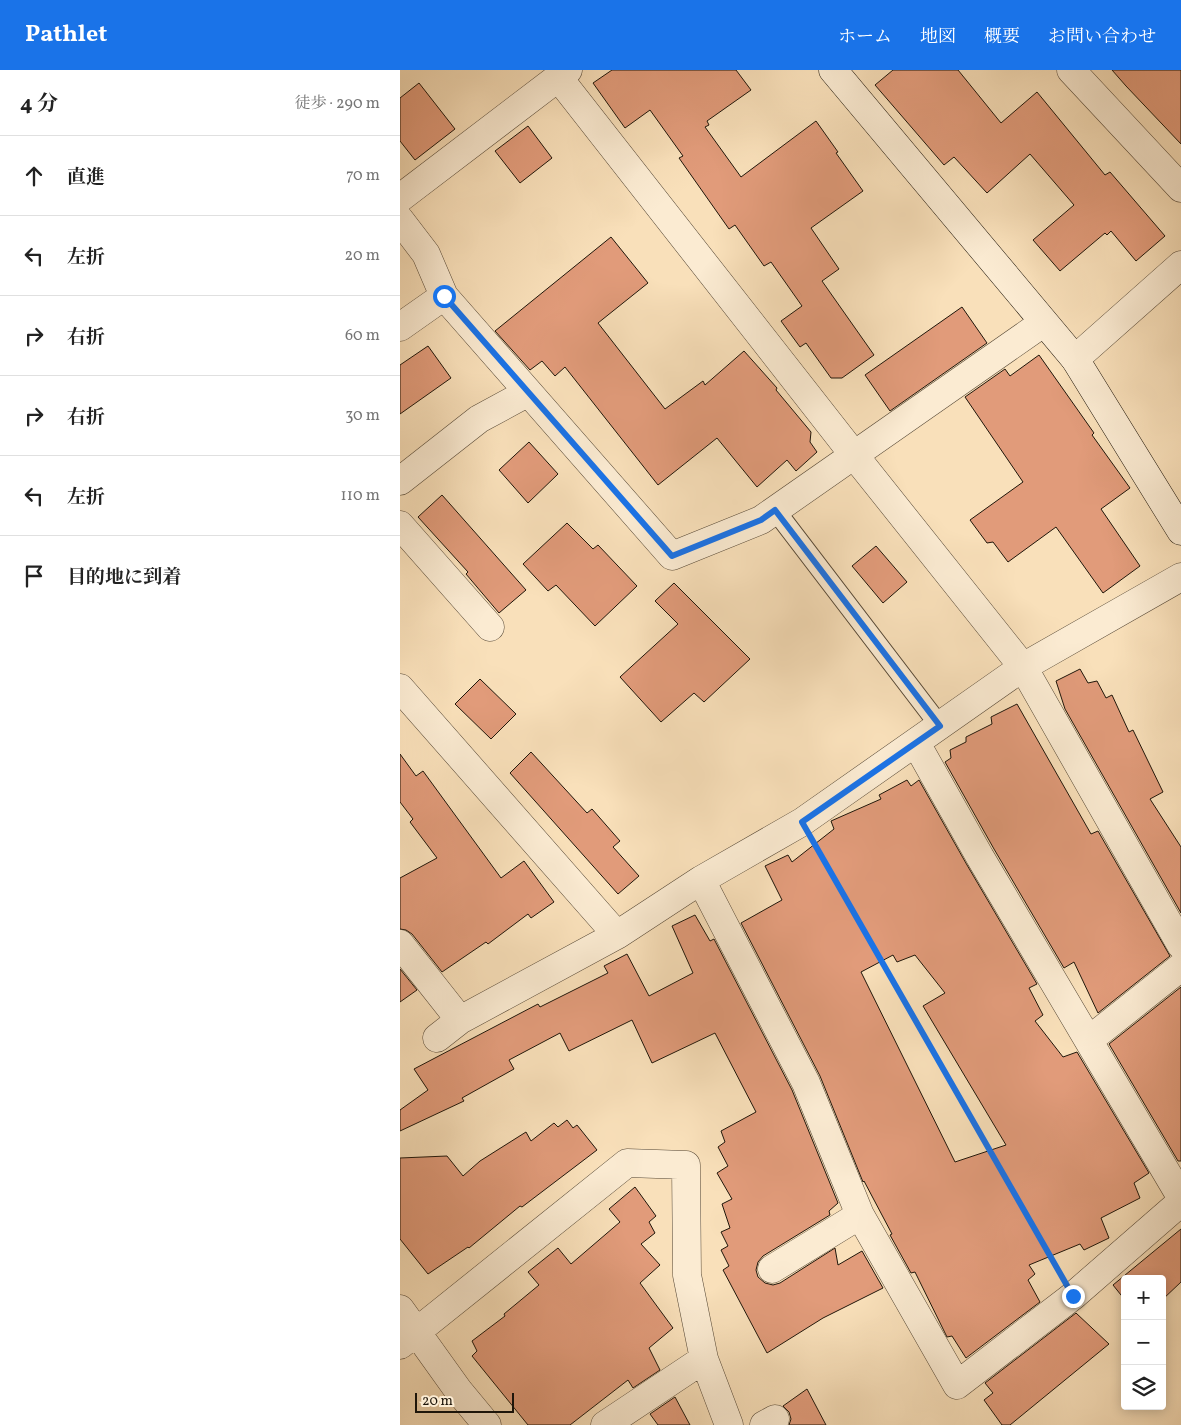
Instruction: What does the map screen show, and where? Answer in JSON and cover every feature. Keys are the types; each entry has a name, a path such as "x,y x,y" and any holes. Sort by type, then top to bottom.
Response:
{"street":[{"path":"833,70 1075,359 1181,530"},
{"path":"1071,70 1181,188"},
{"path":"400,198 563,74 854,455 1023,667 1181,945"},
{"path":"400,220 426,254 444,296 527,393 672,556 761,520 1044,323"},
{"path":"1075,359 1181,265"},
{"path":"400,326 444,296"},
{"path":"400,481 479,419 527,393"},
{"path":"400,526 490,627"},
{"path":"437,1038 460,1020 617,935 701,880 802,822 1023,667 1181,578"},
{"path":"400,688 617,935"},
{"path":"916,743 980,857 1181,1197"},
{"path":"701,880 806,1083 860,1215 957,1385 1073,1296 1181,1202"},
{"path":"400,944 460,1020"},
{"path":"1089,1040 1181,968"},
{"path":"408,1339 627,1163 686,1166 687,1275 704,1359 729,1425"},
{"path":"772,1269 860,1215"},
{"path":"400,1309 408,1339 458,1390 487,1425"},
{"path":"605,1425 704,1359"}],"lane":[{"path":"775,510 940,726"}],"path":[{"path":"802,822 1073,1296"}],"building":[{"path":"612,70 736,70 751,90 707,121 709,125 705,127 741,177 816,121 863,191 811,228 839,269 822,281 874,355 842,378 831,378 806,343 800,347 781,321 802,306 771,262 764,266 735,225 729,229 679,158 683,156 650,110 625,128 593,83"},
{"path":"893,70 958,70 1001,123 1037,92 1105,175 1110,172 1165,236 1136,261 1111,231 1107,235 1105,233 1060,271 1033,240 1074,205 1030,154 987,193 954,157 944,165 875,85"},
{"path":"1112,70 1181,70 1181,144 1126,86"},
{"path":"419,83 455,129 415,160 400,141 400,98"},
{"path":"528,126 552,158 520,183 495,151"},
{"path":"611,237 648,283 598,323 665,409 703,381 705,385 744,351 777,388 776,390 811,432 810,442 817,452 796,471 787,460 757,487 717,438 658,485 565,367 555,376 542,361 530,370 495,331"},
{"path":"962,307 987,343 890,411 865,375"},
{"path":"428,346 451,378 400,414 400,365"},
{"path":"1039,355 1130,488 1101,509 1140,566 1103,593 1056,527 1008,562 993,542 987,543 970,520 1023,482 965,397 1005,369 1010,376"},
{"path":"529,442 558,474 528,503 499,470"},
{"path":"442,495 526,590 499,613 466,574 468,572 418,517"},
{"path":"567,523 593,549 598,545 637,586 595,626 556,585 548,591 523,564"},
{"path":"876,546 907,582 883,603 852,566"},
{"path":"674,583 750,659 704,702 694,693 661,722 620,677 678,624 655,601"},
{"path":"1080,669 1088,683 1097,681 1106,698 1112,695 1129,732 1133,730 1163,792 1150,799 1181,847 1181,913 1065,709 1056,681"},
{"path":"480,679 516,714 491,739 455,704"},
{"path":"1017,704 1091,834 1098,831 1170,956 1098,1013 1074,962 1064,968 945,762 951,758 950,750 966,742 966,737 992,724 991,717"},
{"path":"531,752 587,813 592,809 620,841 613,847 639,876 618,894 510,773"},
{"path":"400,754 416,776 423,771 501,878 524,861 554,902 531,918 528,914 488,944 486,942 442,972 412,934 400,929 400,878 437,858 410,822 413,819 400,802"},
{"path":"907,780 911,786 919,780 1037,984 1029,988 1043,1015 1035,1021 1063,1057 1077,1052 1149,1173 1134,1183 1140,1198 1101,1218 1109,1238 1084,1250 1080,1244 1029,1265 1035,1274 1028,1280 1040,1302 966,1358 952,1336 947,1337 915,1272 911,1273 890,1235 892,1234 863,1182 820,1076 741,923 782,900 765,866 788,855 792,862 834,829 831,821 881,799 879,795","holes":["893,955 897,962 915,955 945,993 923,1006 1006,1145 955,1162 861,972"]},
{"path":"695,915 710,941 714,939 792,1090 838,1203 829,1211 830,1215 763,1256 758,1262 756,1270 758,1277 765,1283 773,1285 780,1283 835,1248 838,1265 862,1251 883,1288 823,1318 767,1353 723,1270 729,1266 721,1250 728,1246 721,1232 730,1228 722,1204 732,1199 717,1173 728,1166 718,1147 725,1142 721,1131 756,1112 715,1033 652,1063 632,1020 569,1051 560,1033 509,1060 514,1069 462,1098 464,1101 400,1131 400,1110 428,1090 414,1069 538,1004 540,1007 608,973 604,966 627,954 649,996 693,973 672,926"},
{"path":"400,969 417,990 400,1002"},
{"path":"1181,987 1181,1161 1178,1161 1109,1044"},
{"path":"567,1120 573,1128 577,1125 597,1150 522,1207 520,1206 469,1248 428,1274 400,1239 400,1158 447,1156 463,1176 480,1161 526,1132 531,1141 554,1123 558,1127"},
{"path":"635,1187 656,1216 649,1222 655,1233 641,1244 660,1265 640,1283 673,1328 649,1348 660,1370 633,1388 628,1380 570,1425 528,1425 472,1356 477,1351 472,1341 505,1316 504,1314 539,1285 528,1272 558,1248 571,1264 620,1222 609,1209"},
{"path":"1181,1229 1181,1282 1166,1296 1166,1275 1125,1275"},
{"path":"1121,1278 1121,1295 1113,1285"},
{"path":"1076,1313 1109,1344 1010,1425 1002,1425 984,1400 993,1393 985,1383"},
{"path":"807,1389 826,1425 789,1425 791,1419 789,1412 783,1406"},
{"path":"675,1397 690,1425 658,1425 650,1414"}],"route":[{"path":"444,296 527,393 672,556 761,520 775,510 940,726 802,822 1073,1296"}]}
